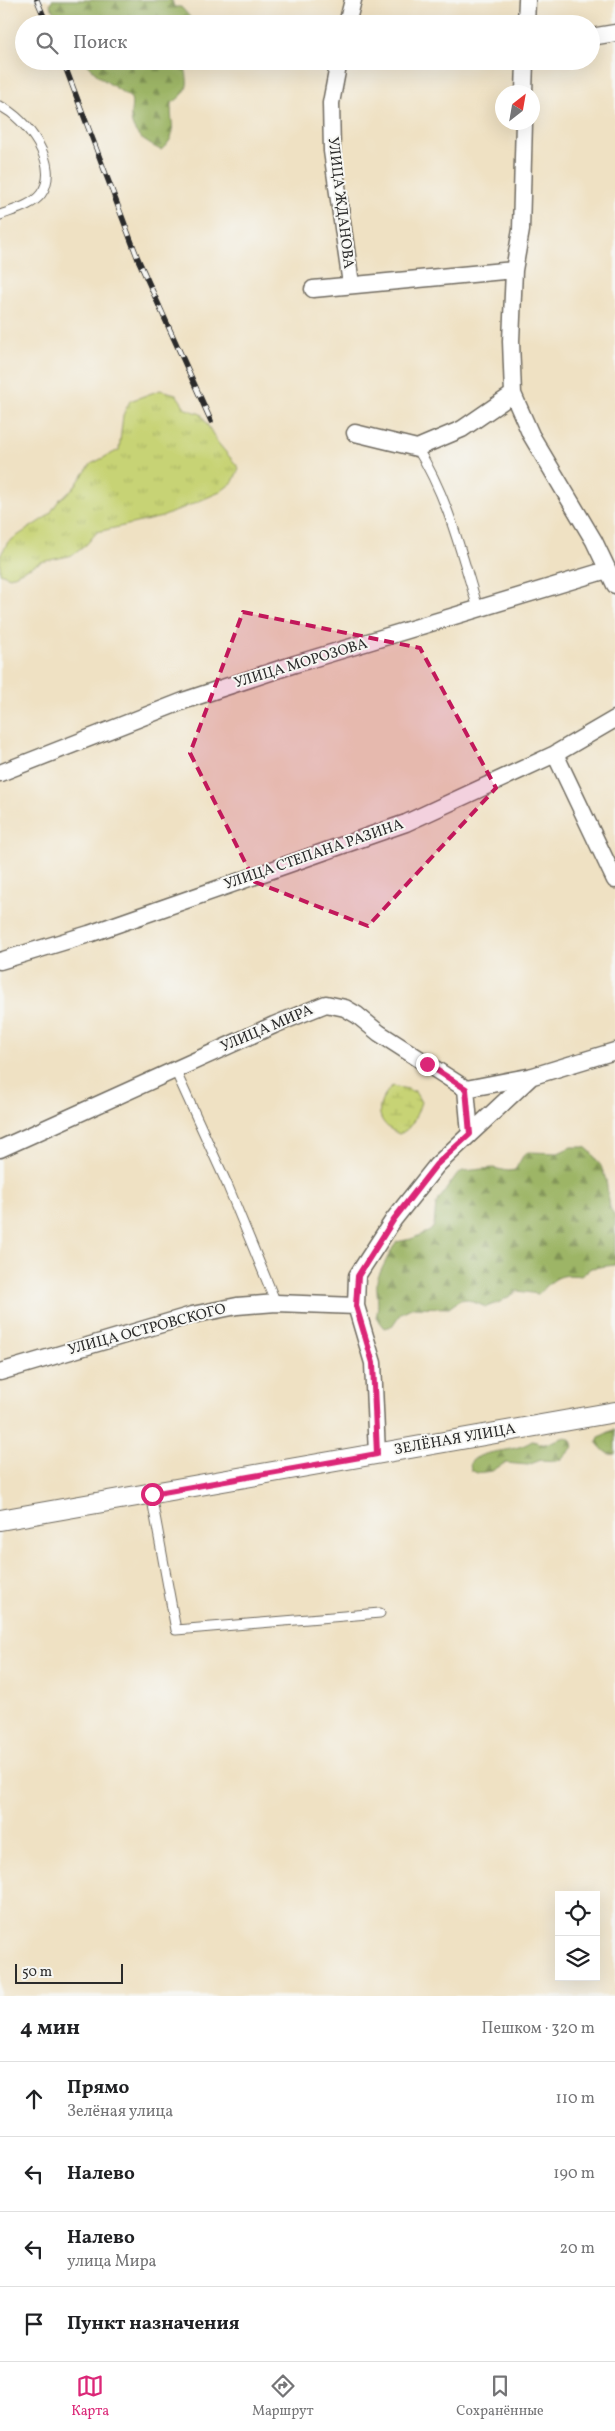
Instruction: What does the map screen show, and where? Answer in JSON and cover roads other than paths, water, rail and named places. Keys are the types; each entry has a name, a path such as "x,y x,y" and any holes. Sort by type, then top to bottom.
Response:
{"street":[{"path":"349,15 353,0"},
{"path":"526,15 527,0"},
{"path":"600,36 615,33"},
{"name":"УЛИЦА ЖДАНОВА","path":"337,70 331,102 332,151 351,284"},
{"path":"524,85 525,70"},
{"path":"524,130 521,230 514,270 511,341 514,394 531,434 594,540 615,586"},
{"name":"УЛИЦА ЖДАНОВА","path":"313,289 514,270"},
{"path":"355,433 417,448 462,429 514,394"},
{"name":"УЛИЦА МОРОЗОВА","path":"0,773 186,700 478,608 607,570"},
{"name":"УЛИЦА СТЕПАНА РАЗИНА","path":"0,960 89,934 406,824 555,754 615,719"},
{"path":"555,754 615,880"},
{"name":"УЛИЦА МИРА","path":"0,1149 326,1004 345,1008 357,1015 379,1033 466,1089"},
{"path":"470,1134 466,1089 532,1076 615,1051"},
{"path":"377,1454 373,1363 356,1306 358,1276 394,1219 436,1165 532,1076"},
{"name":"УЛИЦА ОСТРОВСКОГО","path":"0,1372 192,1315 237,1306 276,1303 356,1306"},
{"name":"ЗЕЛЁНАЯ УЛИЦА","path":"0,1520 615,1412"}],"lane":[{"path":"0,106 12,111 24,123 46,160 46,179 41,194 30,203 0,215"},
{"path":"417,448 432,472 444,500 478,608"},
{"path":"175,1070 228,1184 276,1303"},
{"path":"152,1494 176,1630 380,1613"}],"railway":[{"path":"37,0 43,15"},
{"path":"66,70 138,259 211,421"}]}
